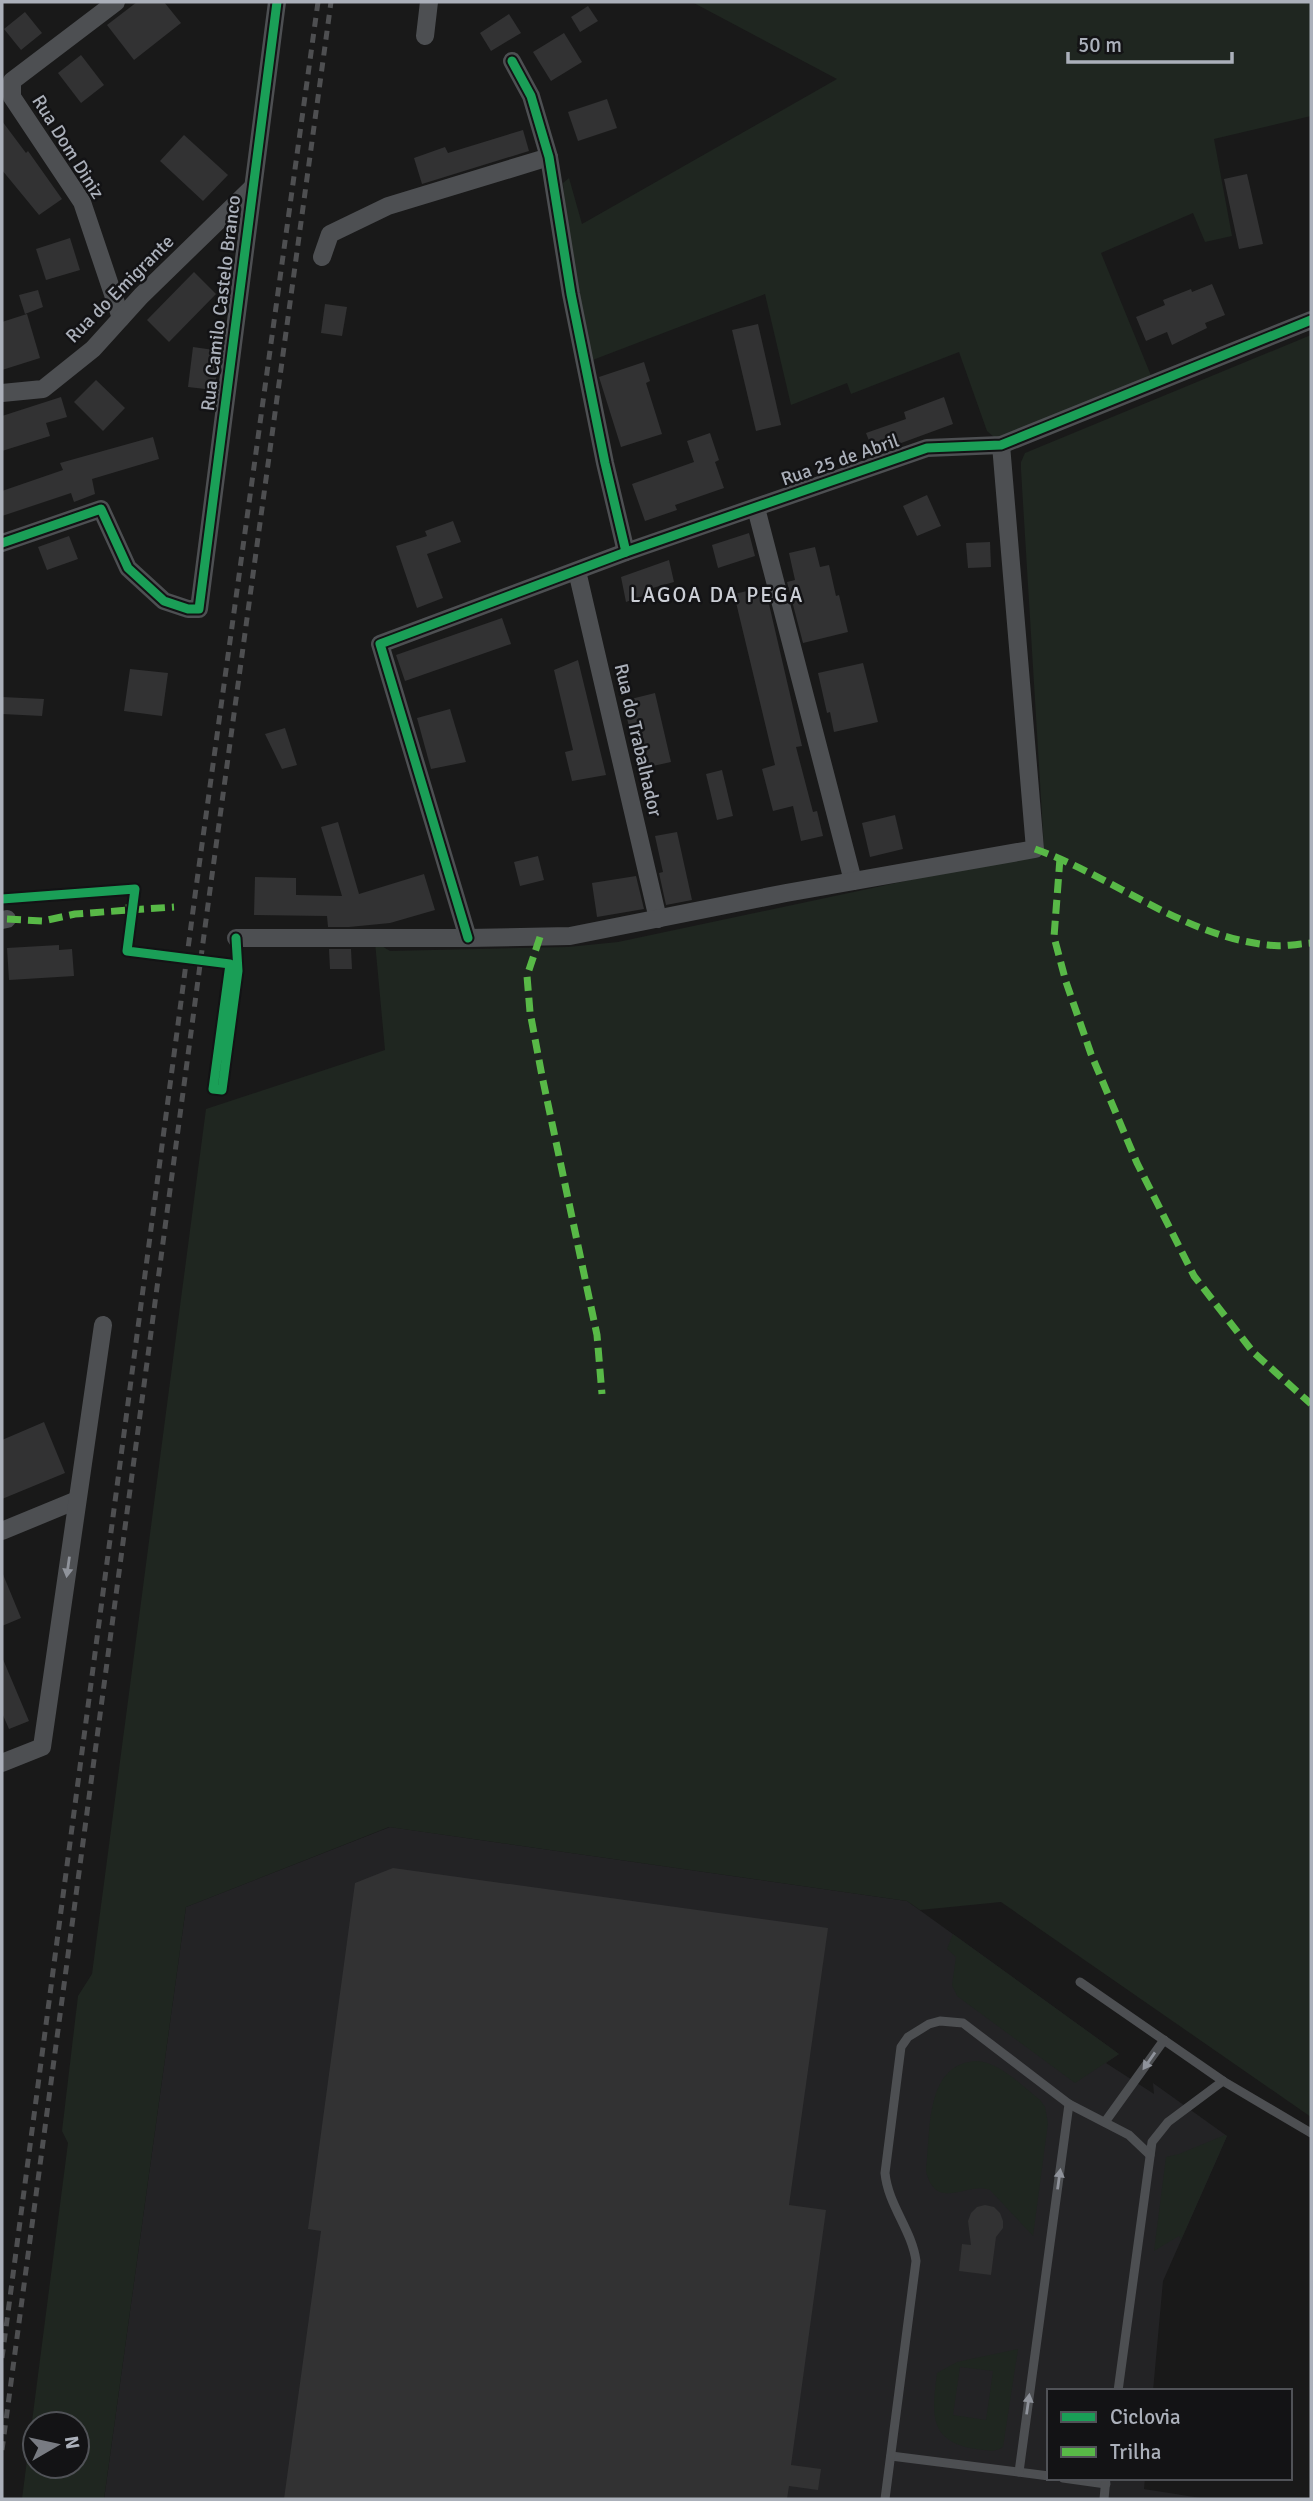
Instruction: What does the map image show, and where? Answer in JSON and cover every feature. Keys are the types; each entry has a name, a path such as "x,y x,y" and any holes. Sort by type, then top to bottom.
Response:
{"street":[{"name":"Rua Dom Diniz","path":"113,2 12,81 12,97 82,202 121,318"},
{"name":"Rua Camilo Castelo Branco","path":"2,543 101,509 128,568 164,601 188,609 198,609 278,2"},
{"path":"425,36 429,2"},
{"path":"512,61 531,96 549,157 571,293 626,552"},
{"path":"323,257 330,234 388,206 549,157"},
{"name":"Rua do Emigrante","path":"2,393 43,389 93,349 253,187"},
{"name":"Rua 25 de Abril","path":"468,939 380,643 626,552 927,448 1001,445 1311,320"},
{"path":"236,938 468,939 570,936 1035,849 1001,445"},
{"path":"756,508 853,881"},
{"name":"Rua do Trabalhador","path":"577,571 658,919"},
{"path":"2,1763 42,1747 103,1325"},
{"path":"2,1531 77,1500"}],"lane":[{"path":"1080,1982 1223,2081 1311,2133"},
{"path":"885,2499 916,2261 909,2236 889,2192 885,2174 901,2047 908,2037 929,2024 940,2021 963,2023 1069,2104 1129,2135 1150,2155"},
{"path":"1105,2122 1164,2040"},
{"path":"1118,2389 1153,2142 1168,2122 1223,2081"},
{"path":"1019,2472 1069,2104"},
{"path":"891,2456 1047,2476"},
{"path":"1104,2499 1106,2481"}],"shaded area":[{"path":"692,2 1311,2 1311,116 1214,139 1232,236 1205,242 1193,213 1101,253 1152,378 1005,439 994,437 987,431 959,352 851,394 847,383 791,405 765,294 590,361 567,225 563,183 569,178 582,224 837,79"},
{"path":"1311,335 1311,2117 1001,1902 920,1910 907,1901 389,1827 186,1907 104,2499 22,2499 24,2480 91,2480 91,2410 34,2410 68,2143 62,2131 78,1996 92,1974 206,1109 385,1050 375,942 390,951 568,947 618,942 1042,852 1044,848 1021,462 1025,453"},
{"path":"390,1827 907,1901 1119,2054 1106,2063 1154,2094 1153,2083 1227,2136 1163,2281 1153,2389 1047,2389 1047,2480 1145,2480 1144,2489 1207,2499 104,2499 186,1907"},
{"path":"953,1934 1119,2054 1075,2083 957,1996 952,1985 956,1957 947,1949"},
{"path":"978,2061 1003,2071 1045,2107 1048,2123 1033,2236 990,2190 981,2188 945,2193 931,2184 926,2171 930,2119 939,2086 948,2073 960,2064"},
{"path":"1227,2136 1181,2240 1179,2236 1154,2251 1166,2157"},
{"path":"1018,2349 1003,2447 1000,2449 994,2451 960,2445 941,2432 934,2413 937,2373 957,2362","holes":["960,2367 993,2371 986,2420 953,2415"]}],"building":[{"path":"137,2 164,2 181,23 134,60 107,25"},
{"path":"588,6 598,21 580,32 571,17"},
{"path":"25,12 42,33 21,50 4,29"},
{"path":"509,14 521,33 491,51 480,33"},
{"path":"564,33 582,62 551,81 533,52"},
{"path":"81,55 104,85 81,103 58,73"},
{"path":"607,99 617,128 578,141 568,112"},
{"path":"2,121 26,153 28,151 62,199 39,215 2,170"},
{"path":"523,130 529,151 422,184 414,158 445,147 448,153"},
{"path":"184,135 228,175 203,201 160,161"},
{"path":"1247,174 1263,244 1239,249 1224,179"},
{"path":"70,238 80,270 46,280 36,249"},
{"path":"194,272 216,294 169,342 147,320"},
{"path":"1212,284 1225,315 1205,323 1207,328 1172,345 1167,332 1146,341 1136,317 1165,305 1163,300"},
{"path":"38,290 43,307 25,314 19,295"},
{"path":"325,304 347,307 342,336 321,333"},
{"path":"27,314 40,358 2,370 2,322"},
{"path":"758,324 781,425 756,431 732,330"},
{"path":"193,347 221,351 214,390 188,387"},
{"path":"644,362 650,381 646,383 662,434 621,447 599,377"},
{"path":"96,380 125,408 103,431 74,402"},
{"path":"61,397 67,417 46,423 50,436 2,451 2,416"},
{"path":"944,397 953,424 874,453 866,433 906,419 904,412"},
{"path":"710,433 719,460 715,462 724,488 675,505 677,510 645,521 632,484 694,462 687,441"},
{"path":"153,437 159,459 92,479 95,494 74,502 71,493 2,516 2,491 63,470 60,463"},
{"path":"927,495 941,526 917,536 903,506"},
{"path":"453,521 461,542 427,554 443,598 417,608 396,546 427,536 425,531"},
{"path":"749,533 755,556 718,568 712,545"},
{"path":"69,536 78,559 47,570 38,547"},
{"path":"990,542 991,567 968,568 966,543"},
{"path":"815,547 820,567 829,565 848,632 803,643 787,582 795,580 789,553"},
{"path":"669,560 674,582 649,589 651,593 626,602 621,577"},
{"path":"765,587 802,746 796,747 813,812 817,811 823,836 801,841 793,806 773,811 762,769 775,765 734,594"},
{"path":"502,618 511,644 405,681 396,655"},
{"path":"578,660 606,775 572,781 565,752 573,750 554,670"},
{"path":"863,663 878,722 834,732 818,673"},
{"path":"130,669 168,673 162,716 124,711"},
{"path":"655,693 671,762 639,769 623,701"},
{"path":"2,697 44,699 42,716 2,714"},
{"path":"450,709 466,762 431,769 417,718"},
{"path":"285,728 297,765 282,769 265,734"},
{"path":"722,770 733,816 717,820 706,774"},
{"path":"895,815 903,849 870,857 862,823"},
{"path":"338,822 359,894 424,874 435,910 390,923 349,927 328,927 327,916 254,915 255,877 296,878 296,895 342,896 321,827"},
{"path":"677,832 692,900 666,905 659,873 663,872 655,836"},
{"path":"538,856 544,880 520,886 514,862"},
{"path":"636,876 644,909 597,917 592,883"},
{"path":"59,945 59,950 72,949 74,976 9,980 7,948"},
{"path":"329,949 351,949 352,969 330,969"},
{"path":"44,1422 65,1473 2,1499 2,1440"},
{"path":"2,1572 21,1618 2,1626"},
{"path":"2,1657 29,1721 9,1729 2,1713"},
{"path":"393,1868 828,1928 789,2205 826,2210 791,2465 821,2469 818,2490 789,2486 787,2499 284,2499 321,2231 308,2229 355,1883"},
{"path":"977,2207 994,2207 1003,2221 1003,2228 996,2237 991,2275 959,2271 962,2244 971,2245 968,2221 971,2213"}],"railway":[{"path":"2,2358 196,888 318,2"},
{"path":"2,2450 331,2"}],"marked path":[{"path":"1035,849 1207,930 1268,945 1311,943"},
{"path":"1060,858 1054,937 1066,982 1091,1054 1137,1163 1194,1276 1253,1352 1311,1404"},
{"path":"7,919 43,921 75,914 130,910 129,904"},
{"path":"130,910 174,907"},
{"path":"540,937 527,976 530,1012 597,1335 602,1394"}],"cycle path":[{"path":"2,543 101,509 128,568 164,601 188,609 199,609 277,2"},
{"path":"512,61 531,96 549,157 571,294 626,552"},
{"path":"468,938 380,644 626,552 927,448 1001,445 1311,320"},
{"path":"2,899 135,889 127,951 230,964 213,1089 222,1090 238,971 236,938"}],"district":[{"name":"LAGOA DA PEGA","path":"717,595"}]}
